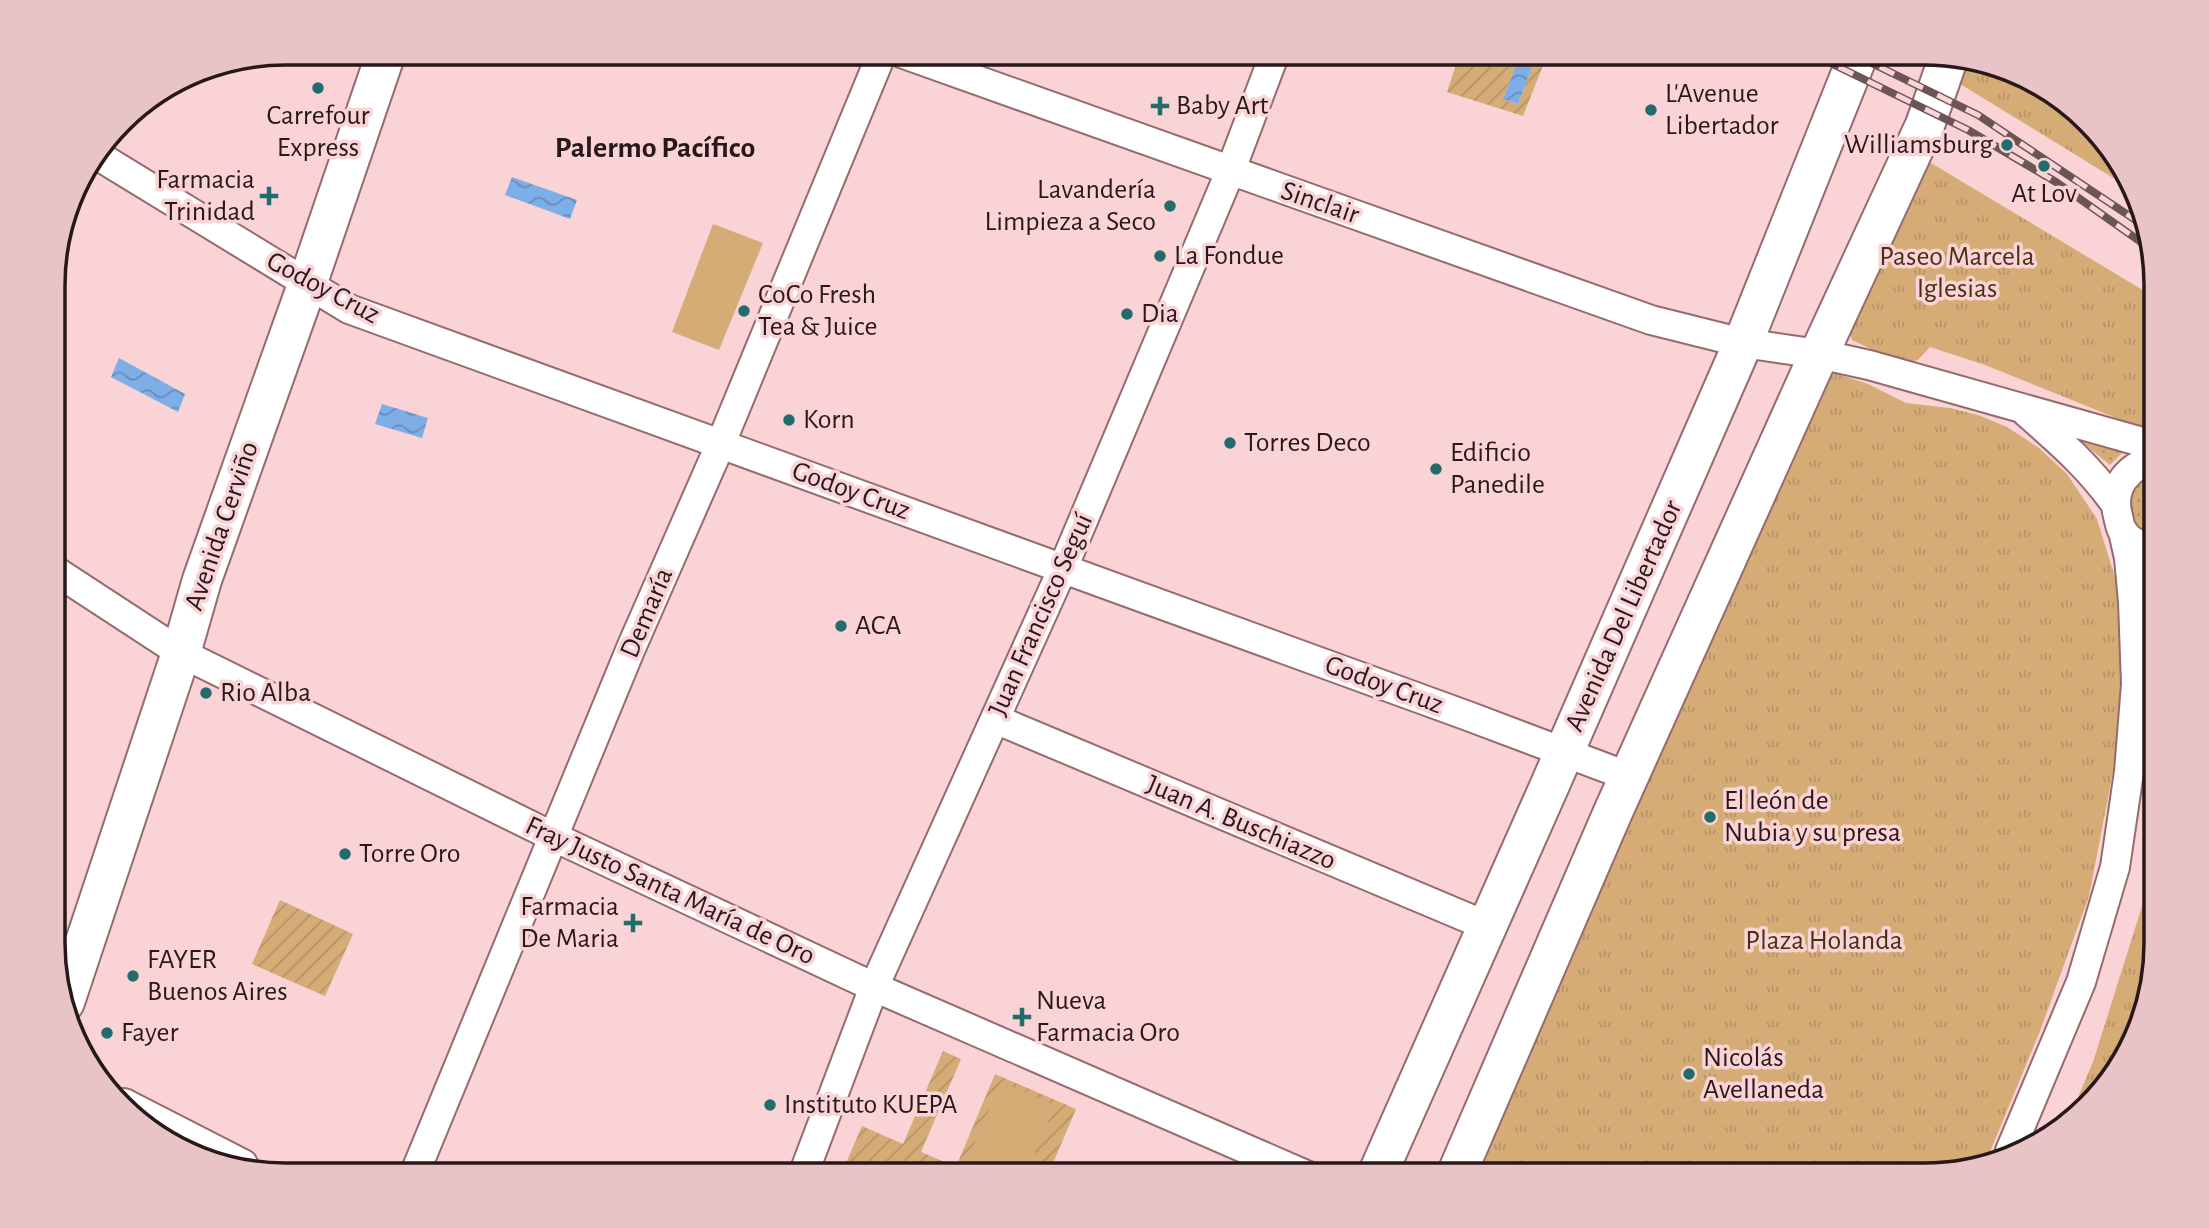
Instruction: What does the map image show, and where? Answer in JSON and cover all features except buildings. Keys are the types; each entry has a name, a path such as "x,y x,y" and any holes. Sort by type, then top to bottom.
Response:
{"main road":[{"name":"Avenida Cerviño","path":"70,988 181,653 202,580 382,65"},
{"name":"Avenida Del Libertador","path":"1382,1163 1743,343 1854,65"},
{"path":"1461,1163 1630,777 1819,354 1925,125 1945,66"}],"street":[{"name":"Demaría","path":"419,1163 631,648 721,443 877,65"},
{"name":"Sinclair","path":"937,65 1230,172 1651,320 1743,343 1819,354 1869,365 2144,443"},
{"name":"Juan Francisco Seguí","path":"808,1163 874,987 1063,568 1230,172 1270,65"},
{"name":"Godoy Cruz","path":"104,160 349,309 1630,777"},
{"path":"2013,1145 2081,982 2115,867 2129,772 2136,684 2129,558 2114,502 2086,466 2021,408"},
{"path":"2114,502 2126,473 2144,462"},
{"path":"2123,531 2144,548"},
{"name":"Fray Justo Santa María de Oro","path":"65,577 181,653 554,837 874,987 1278,1163"},
{"path":"2136,684 2144,647"},
{"name":"Juan A. Buschiazzo","path":"995,719 1487,926"},
{"path":"148,1115 226,1155"}],"green space":[{"path":"1456,65 1516,65 1503,99 1518,104 1533,65 1543,65 1523,116 1447,92"},
{"path":"1956,68 1981,72 2009,81 2034,94 2080,129 2099,151 2118,181 1952,79"},
{"name":"Paseo Marcela Iglesias","path":"1921,157 2144,291 2144,429 1985,365 1930,347 1918,360 1903,364 1852,340 1847,325"},
{"path":"713,224 763,243 719,350 672,332"},
{"name":"Plaza Holanda","path":"1834,373 1868,384 1906,403 1950,408 1978,415 2007,427 2039,448 2067,474 2097,519 2117,584 2122,669 2114,767 2089,896 2040,1031 1989,1153 1939,1163 1470,1163 1820,377"},
{"path":"2061,425 2129,446 2110,465"},
{"path":"2144,481 2144,530 2136,524 2130,506 2137,487"},
{"path":"2144,898 2144,958 2137,1000 2128,1028 2099,1077 2076,1102 2093,1062"},
{"path":"280,900 353,934 325,996 252,964"},
{"path":"943,1051 961,1059 921,1152 947,1163 846,1163 862,1126 903,1144"},
{"path":"995,1074 1076,1109 1053,1163 958,1163"},
{"path":"1001,1082 1055,1106 1030,1163 966,1163"}],"water":[{"path":"1516,65 1533,65 1518,104 1503,99"},
{"path":"512,177 577,200 570,219 505,195"},
{"path":"119,358 185,394 178,412 111,377"},
{"path":"382,404 428,418 422,438 375,424"}],"railway":[{"path":"1835,65 1968,130 2056,182 2139,241"},
{"path":"1876,65 1978,115 2134,219"}],"place":[{"name":"Carrefour Express","path":"318,88"},
{"name":"Baby Art","path":"1160,106"},
{"name":"L'Avenue Libertador","path":"1651,110"},
{"name":"Williamsburg","path":"2007,145"},
{"name":"At Lov","path":"2044,166"},
{"name":"Farmacia Trinidad","path":"269,196"},
{"name":"Lavandería Limpieza a Seco","path":"1170,206"},
{"name":"La Fondue","path":"1160,256"},
{"name":"CoCo Fresh Tea & Juice","path":"744,311"},
{"name":"Dia","path":"1127,314"},
{"name":"Korn","path":"789,420"},
{"name":"Torres Deco","path":"1230,443"},
{"name":"Edificio Panedile","path":"1436,469"},
{"name":"ACA","path":"841,626"},
{"name":"Rio Alba","path":"206,693"},
{"name":"El león de Nubia y su presa","path":"1710,817"},
{"name":"Torre Oro","path":"345,854"},
{"name":"Farmacia De Maria","path":"633,923"},
{"name":"FAYER Buenos Aires","path":"133,976"},
{"name":"Nueva Farmacia Oro","path":"1022,1017"},
{"name":"Fayer","path":"107,1033"},
{"name":"Nicolás Avellaneda","path":"1689,1074"},
{"name":"Instituto KUEPA","path":"770,1105"}],"district":[{"name":"Palermo Pacífico","path":"655,148"}]}
